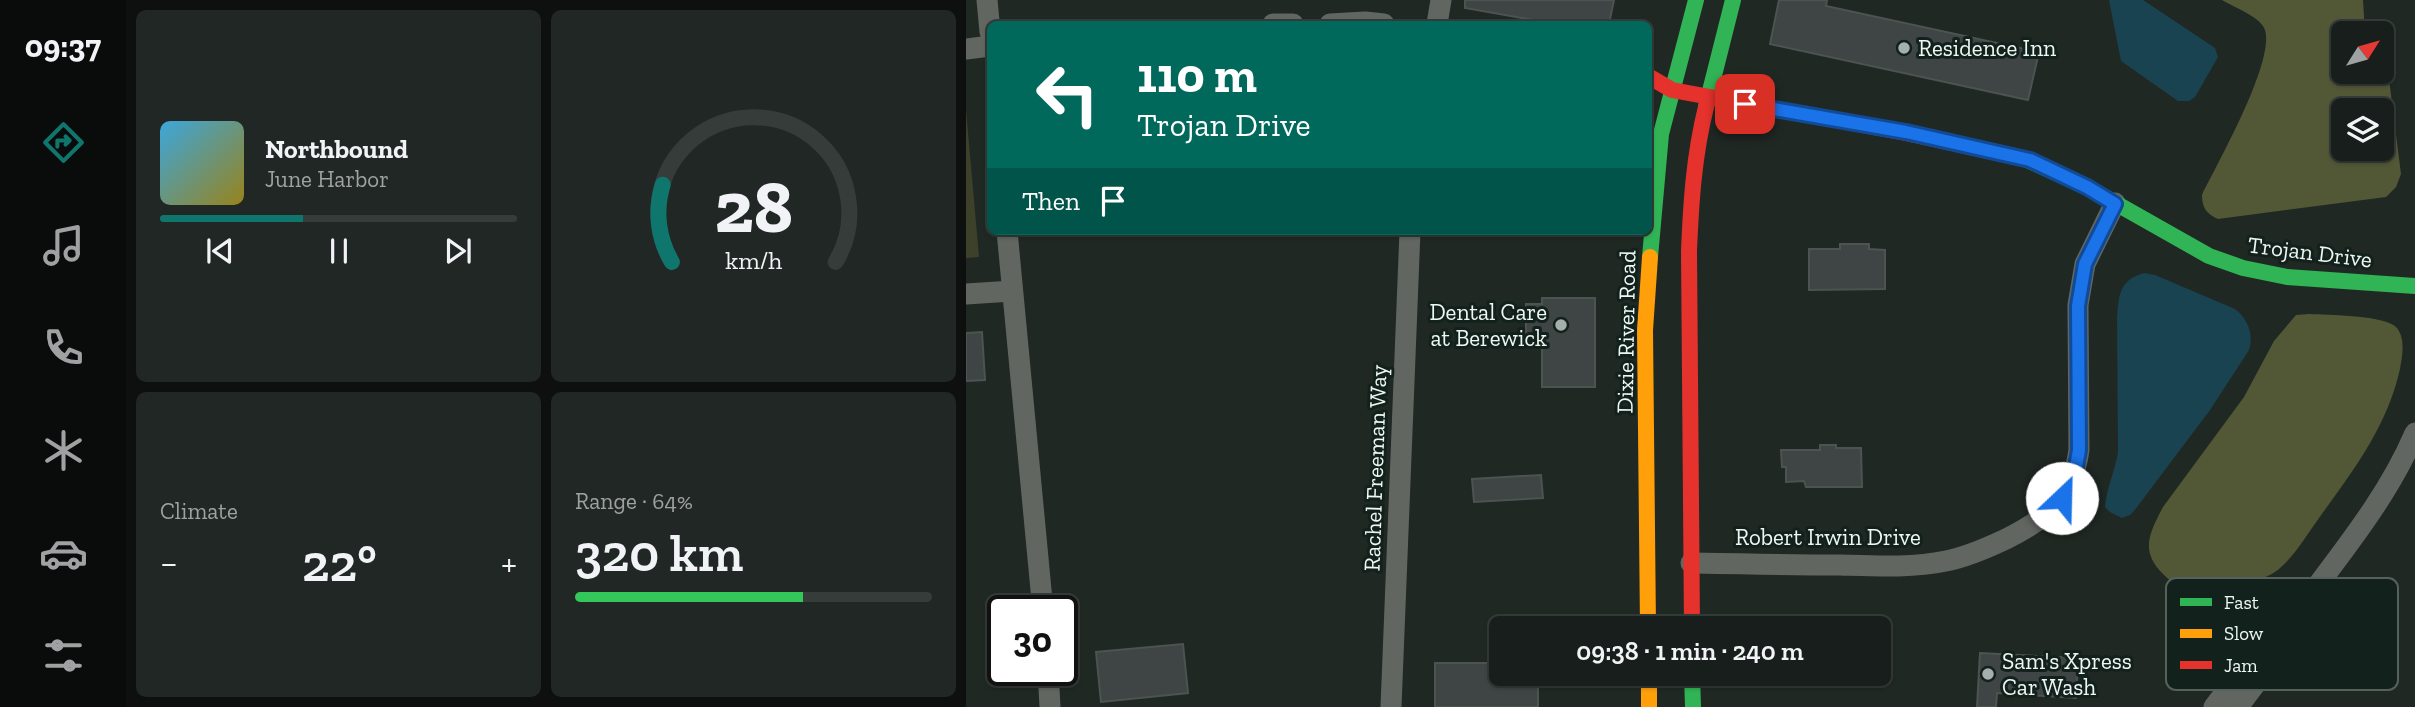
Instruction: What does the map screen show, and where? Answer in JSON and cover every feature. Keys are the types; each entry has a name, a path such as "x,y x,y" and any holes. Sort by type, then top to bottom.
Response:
{"street":[{"path":"987,0 989,21"},
{"path":"1438,21 1441,0"},
{"name":"Dixie River Road","path":"1652,230 1661,134 1679,91 1696,0"},
{"path":"1692,616 1689,251 1692,190 1698,139 1707,97 1733,0"},
{"path":"966,49 987,46"},
{"name":"Trojan Drive","path":"1652,78 1679,91 1906,132 2030,160 2087,187 2208,256 2243,268 2287,277 2415,286"},
{"path":"1652,94 1679,91"},
{"name":"Robert Irwin Drive","path":"1691,563 1888,566 1946,561 1999,542 2032,525 2053,509 2070,484 2079,450 2078,306 2085,264 2115,204"},
{"path":"1007,235 1042,595"},
{"name":"Rachel Freeman Way","path":"1391,707 1410,235"},
{"name":"Dixie River Road","path":"1648,616 1646,330 1652,235"},
{"path":"966,294 1012,291"},
{"path":"2323,578 2378,503 2415,433"},
{"path":"1049,686 1050,707"},
{"path":"1649,686 1649,707"},
{"path":"1692,686 1693,707"},
{"path":"2214,707 2227,690"},
{"path":"2238,707 2251,690"}],"green space":[{"path":"2222,0 2363,0 2364,21 2331,21 2331,84 2390,84 2391,98 2331,98 2331,161 2394,161 2394,119 2401,174 2396,187 2386,197 2218,219 2210,215 2204,207 2202,195 2232,136 2263,59 2266,40 2263,26 2250,15"},
{"path":"966,110 979,257 966,258"},
{"path":"2296,315 2356,316 2382,320 2397,328 2403,348 2400,369 2378,429 2299,547 2275,572 2262,578 2168,578 2156,566 2149,550 2151,534 2158,517 2244,397 2274,341"}],"water":[{"path":"2109,0 2143,0 2215,48 2218,57 2195,97 2189,101 2178,101 2121,61"},
{"path":"2144,273 2155,275 2235,309 2249,328 2251,339 2249,350 2210,410 2134,511 2122,518 2105,507 2118,452 2117,318 2120,296 2125,284"}],"building":[{"path":"1465,0 1614,0 1610,21 1539,21 1465,8"},
{"name":"Residence Inn","path":"1779,0 1827,0 1826,6 2039,52 2028,100 1770,44"},
{"path":"1840,244 1869,244 1869,249 1885,250 1885,289 1809,290 1809,249 1840,249"},
{"name":"Dental Care at Berewick","path":"1542,298 1595,298 1595,387 1542,387 1542,345 1526,345 1526,304 1542,304"},
{"path":"982,332 985,380 966,381 966,333"},
{"path":"1820,445 1861,448 1862,487 1806,487 1804,481 1786,482 1786,467 1782,467 1781,450 1820,450"},
{"path":"1541,475 1543,498 1474,502 1472,479"},
{"path":"1183,644 1188,693 1101,702 1096,652"},
{"path":"1980,653 2078,658 2076,698 1997,693 1996,707 1977,707"},
{"path":"1435,663 1489,663 1489,686 1538,686 1538,707 1435,707"}],"traffic: fast":[{"path":"1652,235 1661,134 1696,0"},
{"path":"1706,107 1733,0"},
{"path":"2025,159 2087,187 2209,256 2243,268 2287,277 2415,286"},
{"path":"1650,257 1652,235"},
{"path":"1692,686 1693,707"}],"traffic: slow":[{"path":"1648,616 1645,330 1650,257"},
{"path":"1649,686 1649,707"}],"traffic: jam":[{"path":"1652,78 1672,90 1906,133 2025,159"},
{"path":"1692,616 1689,251 1694,179 1706,107"}],"place":[{"name":"Residence Inn","path":"1904,48"},
{"name":"Dental Care at Berewick","path":"1561,325"},
{"name":"Sam's Xpress Car Wash","path":"1988,674"}],"route":[{"path":"1745,104 1906,132 2030,160 2087,187 2115,204 2085,264 2078,306 2079,450 2070,484 2062,498"}]}
